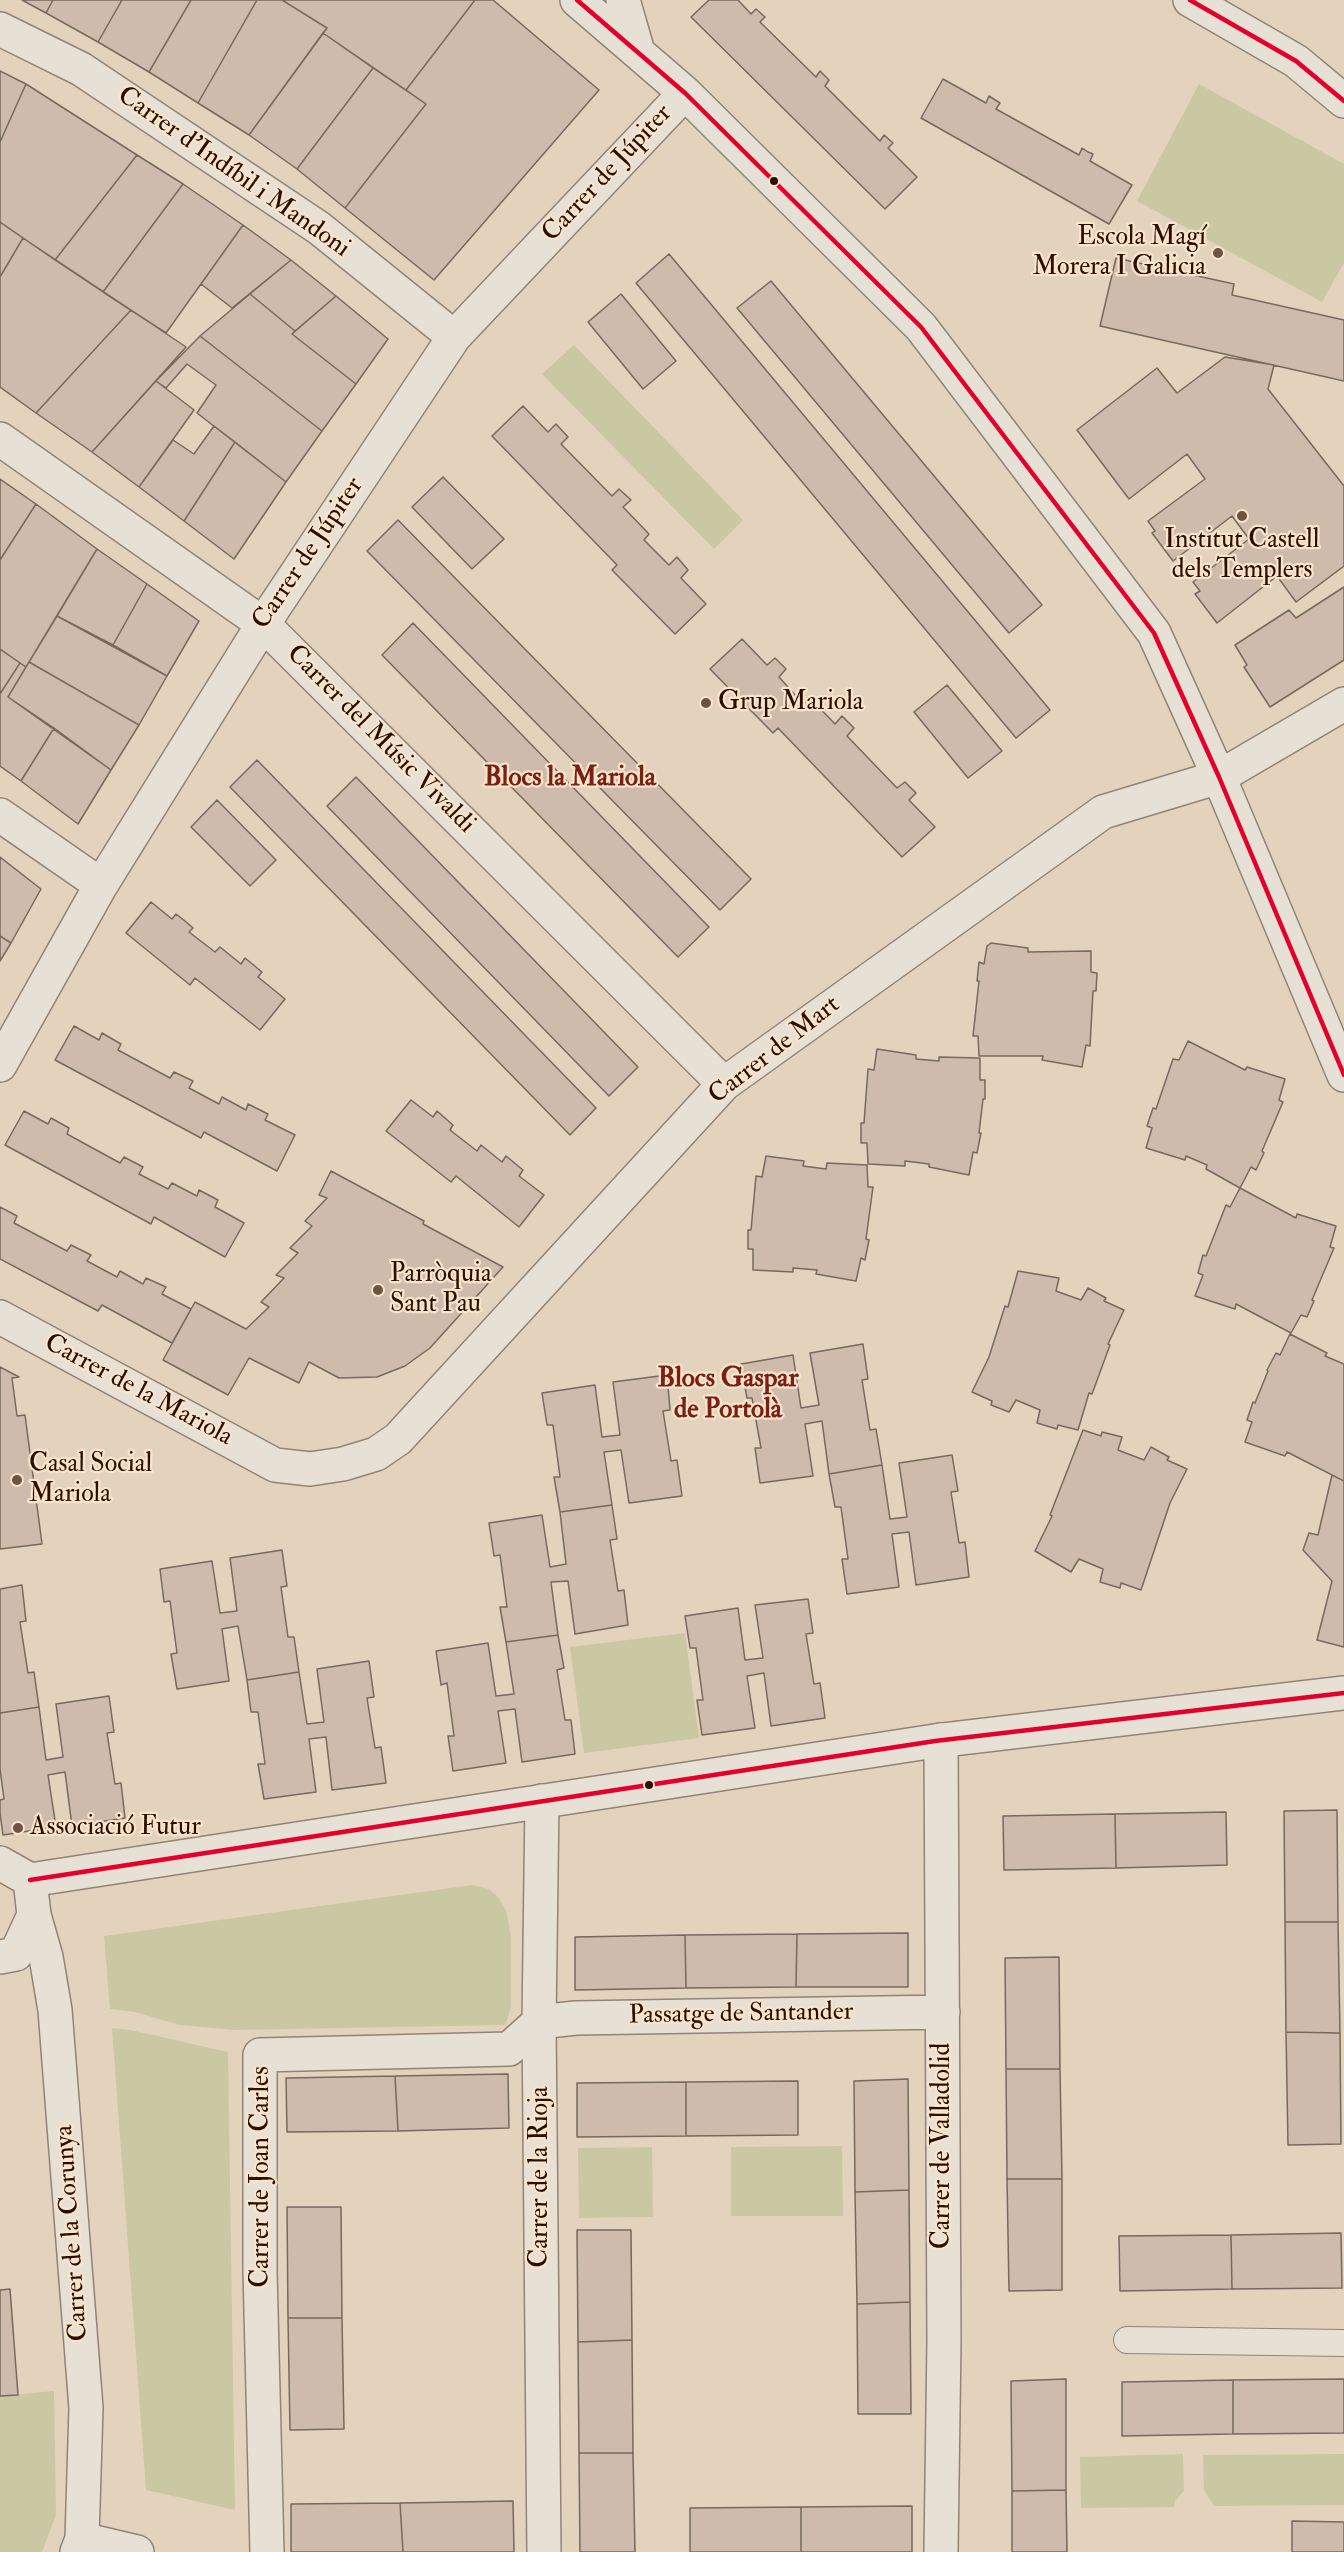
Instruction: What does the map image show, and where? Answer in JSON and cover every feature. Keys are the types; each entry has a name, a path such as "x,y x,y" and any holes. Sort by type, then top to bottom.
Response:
{"street":[{"path":"577,0 685,93 921,327 1154,633 1220,777 1344,1075"},
{"path":"623,0 638,52"},
{"path":"1190,0 1296,61 1344,101"},
{"name":"Carrer d'Indíbil i Mandoni","path":"0,29 81,69 319,228 454,337"},
{"name":"Carrer de Júpiter","path":"0,1065 101,885 263,624 454,337 685,93"},
{"name":"Carrer del Músic Vivaldi","path":"0,439 263,624 723,1083"},
{"name":"Carrer de Mart","path":"275,1465 310,1469 344,1464 376,1454 398,1439 723,1083 1103,812 1220,777 1344,705"},
{"path":"0,815 101,885"},
{"name":"Carrer de la Mariola","path":"0,1317 275,1465"},
{"path":"0,1863 30,1880 941,1740 1344,1693"},
{"name":"Carrer de Valladolid","path":"940,2552 944,2340 941,1740"},
{"name":"Carrer de la Rioja","path":"542,1801 539,2022 544,2552"},
{"name":"Carrer de la Corunya","path":"30,1880 34,1915 46,1957 55,2010 68,2157 86,2408 80,2546"},
{"path":"0,1957 16,1954 34,1915"},
{"name":"Passatge de Santander","path":"539,2022 588,2018 943,2012"},
{"name":"Carrer de Joan Carles","path":"267,2552 259,2057 262,2054 509,2049 539,2022"},
{"path":"80,2546 137,2552"}],"lane":[{"path":"1127,2340 1344,2343"}],"shaded area":[{"path":"1199,84 1344,164 1344,263 1322,302 1137,201"},
{"path":"574,345 743,520 714,549 542,374"},
{"path":"685,1633 699,1738 584,1753 570,1647"},
{"path":"472,1885 489,1889 499,1898 507,1913 511,1937 511,2006 506,2025 235,2030 180,2025 135,2012 110,2009 104,1936"},
{"path":"112,2028 131,2030 228,2052 235,2510 146,2490"},
{"path":"842,2146 843,2216 731,2216 731,2147"},
{"path":"652,2147 653,2217 579,2218 578,2148"},
{"path":"54,2391 56,2515 42,2552 0,2552 0,2396"},
{"path":"1183,2454 1184,2491 1175,2501 1174,2507 1081,2508 1080,2457"},
{"path":"1344,2454 1344,2505 1214,2506 1204,2490 1203,2455"}],"building":[{"path":"22,0 53,0 46,13"},
{"path":"53,0 122,0 98,42 46,13"},
{"path":"122,0 191,0 149,72 98,42"},
{"path":"191,0 257,0 198,103 149,72"},
{"path":"257,0 282,0 327,28 249,135 198,103"},
{"path":"282,0 475,0 406,90 323,33 327,28"},
{"path":"475,0 493,0 599,90 434,280 345,208 426,104 406,90"},
{"path":"709,0 738,0 751,14 756,9 765,17 760,22 816,77 820,71 829,80 825,86 880,141 884,135 893,143 888,148 917,177 885,209 691,17"},
{"path":"323,33 373,68 297,169 249,135"},
{"path":"373,68 426,104 345,208 297,169"},
{"path":"0,71 26,84 0,142"},
{"path":"943,79 986,103 989,96 1000,103 996,109 1079,155 1082,148 1093,154 1090,161 1132,185 1109,224 921,118"},
{"path":"26,84 137,155 55,260 0,222 0,142"},
{"path":"137,155 183,184 103,292 55,260"},
{"path":"183,184 243,225 166,333 103,292"},
{"path":"0,222 23,238 0,277"},
{"path":"243,225 291,260 232,308 201,284"},
{"path":"23,238 131,310 36,413 0,387 0,277"},
{"path":"669,254 1050,710 1016,738 636,283"},
{"path":"1116,258 1234,284 1232,295 1344,320 1344,381 1100,326"},
{"path":"291,260 336,296 295,331 250,294"},
{"path":"771,281 1042,605 1009,633 737,308"},
{"path":"250,294 295,331 292,334 356,384 322,431 200,336"},
{"path":"621,294 676,361 643,389 588,322"},
{"path":"336,296 388,339 356,384 292,334"},
{"path":"131,310 186,347 92,452 36,413"},
{"path":"200,336 322,431 286,482 197,413 216,385 187,364 166,388 156,381"},
{"name":"Institut Castell dels Templers","path":"1225,357 1274,365 1268,389 1344,486 1344,566 1296,602 1277,576 1217,623 1195,594 1200,591 1193,582 1249,539 1232,516 1173,561 1152,533 1155,531 1148,521 1205,479 1187,454 1129,499 1077,430 1157,368 1177,393"},
{"path":"156,381 194,410 139,487 92,452"},
{"path":"523,406 548,432 556,424 568,437 561,444 612,496 619,489 631,500 623,507 649,534 644,540 669,565 677,557 688,570 681,578 706,604 675,634 612,570 617,565 492,436"},
{"path":"214,426 235,442 184,521 139,487 173,440 194,454"},
{"path":"235,442 286,482 234,559 184,521"},
{"path":"443,477 504,539 472,569 412,507"},
{"path":"0,479 36,504 0,560"},
{"path":"36,504 97,549 26,667 0,649 0,560"},
{"path":"398,520 751,879 720,910 367,551"},
{"path":"97,549 147,584 113,645 57,616"},
{"path":"147,584 199,621 167,676 113,645"},
{"path":"1344,587 1344,660 1270,707 1244,667 1247,665 1235,645 1289,610 1296,618"},
{"path":"57,616 167,676 139,725 29,662"},
{"path":"413,623 709,927 678,957 382,655"},
{"path":"742,639 767,665 775,658 786,669 779,677 803,704 809,697 835,724 842,716 854,728 847,736 897,788 905,782 916,793 909,800 935,827 902,857 778,728 773,733 710,669"},
{"path":"0,649 20,663 0,694"},
{"path":"29,662 139,725 111,770 8,697"},
{"path":"20,663 26,667 8,697 54,728 21,781 0,766 0,694"},
{"path":"947,685 1002,751 968,778 914,712"},
{"path":"54,728 111,770 78,824 21,781"},
{"path":"257,760 596,1108 570,1135 230,787"},
{"path":"356,777 638,1067 609,1096 327,806"},
{"path":"217,800 276,860 250,886 191,827"},
{"path":"0,857 41,889 11,943 0,936"},
{"path":"151,902 172,919 176,914 185,921 193,928 189,932 215,952 220,947 241,964 245,958 262,972 258,977 285,999 260,1030 195,978 190,985 126,933"},
{"path":"0,936 11,943 0,961"},
{"path":"991,943 1028,948 1028,952 1091,951 1091,972 1097,973 1096,991 1093,991 1090,1046 1086,1045 1082,1067 1042,1060 1043,1056 979,1056 978,1036 973,1036 979,962 984,964 987,946"},
{"path":"74,1026 99,1040 102,1033 121,1044 118,1050 170,1078 174,1072 193,1081 189,1088 219,1104 222,1097 246,1110 248,1104 268,1114 265,1120 295,1135 277,1171 204,1132 201,1138 55,1060"},
{"path":"1188,1041 1245,1070 1247,1067 1285,1079 1279,1100 1283,1102 1262,1151 1264,1153 1256,1170 1251,1167 1240,1188 1206,1169 1207,1165 1186,1156 1185,1160 1146,1148 1152,1128 1147,1126 1153,1108 1156,1109 1173,1059 1179,1060"},
{"path":"877,1049 916,1055 916,1059 939,1061 939,1057 980,1058 980,1080 985,1080 985,1099 983,1099 977,1153 973,1152 969,1175 929,1167 929,1164 905,1161 905,1166 868,1164 867,1143 861,1143 861,1123 864,1123 868,1069 874,1070"},
{"path":"411,1100 433,1117 437,1111 453,1125 450,1130 477,1151 481,1145 502,1162 506,1156 523,1170 519,1176 544,1195 519,1227 456,1176 451,1182 386,1131"},
{"path":"24,1111 48,1124 51,1118 69,1128 67,1134 120,1163 124,1157 143,1167 139,1174 168,1189 172,1183 197,1196 199,1190 218,1200 215,1207 244,1223 225,1257 154,1217 151,1224 5,1145"},
{"path":"766,1156 804,1161 803,1166 826,1169 827,1163 867,1165 868,1187 873,1187 866,1239 869,1240 865,1260 861,1258 856,1281 816,1274 817,1270 793,1268 793,1272 753,1270 753,1249 748,1249 748,1230 751,1230 756,1176 762,1177"},
{"name":"Parròquia Sant Pau","path":"331,1171 503,1267 430,1348 405,1366 377,1377 339,1378 309,1362 299,1383 249,1358 228,1395 163,1360 195,1302 246,1329 269,1307 261,1302 284,1278 276,1275 298,1253 290,1248 312,1226 305,1221 327,1198 319,1195"},
{"path":"1240,1188 1296,1218 1297,1214 1336,1226 1330,1247 1334,1248 1312,1300 1314,1301 1307,1317 1301,1315 1291,1333 1236,1304 1235,1309 1195,1296 1203,1275 1198,1273 1203,1255 1206,1256 1226,1205 1230,1207"},
{"path":"0,1207 17,1216 14,1223 67,1251 71,1245 91,1255 87,1261 117,1277 120,1271 143,1284 146,1278 166,1287 162,1294 191,1309 172,1343 102,1305 98,1311 0,1259"},
{"path":"1018,1271 1059,1278 1056,1291 1081,1300 1088,1288 1106,1298 1104,1301 1124,1310 1108,1344 1110,1345 1092,1394 1089,1393 1078,1430 1058,1425 1057,1429 1037,1423 1040,1410 1016,1400 1009,1412 991,1405 992,1401 972,1392 989,1357 1005,1306 1008,1307"},
{"path":"1290,1334 1327,1353 1325,1356 1344,1364 1344,1481 1287,1452 1285,1456 1245,1442 1252,1422 1247,1420 1253,1402 1255,1403 1276,1353 1280,1355"},
{"path":"863,1344 868,1379 862,1380 870,1430 876,1429 882,1465 829,1474 822,1421 805,1424 813,1476 760,1483 755,1448 761,1448 752,1398 747,1398 741,1364 793,1355 801,1408 819,1405 810,1353"},
{"name":"Casal Social Mariola","path":"0,1367 19,1377 12,1378 17,1416 25,1415 42,1544 0,1549"},
{"path":"667,1375 670,1410 663,1411 671,1461 677,1460 682,1496 629,1503 621,1450 604,1452 612,1505 560,1512 554,1477 560,1477 553,1425 547,1425 542,1393 595,1385 602,1437 620,1435 613,1382"},
{"path":"1083,1430 1101,1436 1102,1432 1122,1437 1118,1450 1144,1460 1151,1447 1169,1457 1167,1460 1187,1469 1170,1503 1141,1590 1121,1583 1120,1588 1100,1582 1103,1569 1079,1559 1071,1572 1035,1551 1052,1516 1050,1515"},
{"path":"952,1455 958,1491 951,1492 959,1543 965,1542 969,1577 916,1585 909,1532 892,1534 899,1587 847,1594 842,1559 848,1559 841,1507 835,1507 829,1474 882,1465 890,1519 907,1517 899,1463"},
{"path":"1332,1475 1344,1481 1344,1647 1317,1640 1332,1581 1303,1550 1309,1533 1318,1535"},
{"path":"612,1505 617,1539 610,1540 618,1591 624,1590 628,1625 575,1634 568,1581 551,1582 558,1635 506,1642 500,1607 507,1607 500,1555 494,1556 489,1523 542,1515 550,1567 566,1564 560,1512"},
{"path":"282,1550 287,1586 281,1587 288,1637 294,1637 299,1672 247,1680 238,1626 222,1629 229,1681 177,1689 171,1654 177,1653 170,1601 164,1602 160,1569 212,1561 220,1613 237,1611 230,1558"},
{"path":"22,1585 26,1621 20,1622 28,1673 34,1672 39,1707 0,1713 0,1589"},
{"path":"808,1599 813,1633 806,1634 814,1684 820,1683 825,1718 771,1726 764,1673 747,1676 755,1728 702,1735 697,1700 703,1700 696,1648 690,1648 685,1616 738,1608 745,1660 763,1658 755,1605"},
{"path":"558,1635 564,1668 557,1670 565,1720 571,1720 575,1754 522,1762 515,1709 498,1711 506,1763 453,1771 448,1736 454,1736 447,1683 441,1685 436,1651 488,1643 496,1696 514,1694 506,1642"},
{"path":"369,1661 374,1697 367,1698 375,1748 381,1747 386,1783 332,1790 326,1737 309,1739 316,1792 264,1799 258,1764 265,1764 258,1712 251,1712 247,1680 299,1672 307,1724 324,1722 317,1669"},
{"path":"109,1696 114,1732 107,1733 115,1784 121,1783 125,1818 72,1826 65,1772 48,1775 56,1827 3,1835 0,1813 0,1800 4,1799 0,1769 0,1713 39,1707 46,1760 63,1757 56,1704"},
{"path":"1337,1810 1338,1922 1285,1922 1284,1811"},
{"path":"1226,1812 1227,1865 1116,1868 1115,1814"},
{"path":"1115,1814 1116,1868 1004,1870 1003,1816"},
{"path":"1285,1922 1338,1922 1340,2033 1286,2032"},
{"path":"908,1933 908,1987 796,1987 797,1934"},
{"path":"797,1934 796,1987 686,1988 685,1935"},
{"path":"685,1935 686,1988 575,1990 575,1937"},
{"path":"1059,1957 1060,2069 1006,2069 1005,1958"},
{"path":"1286,2032 1340,2033 1341,2144 1288,2145"},
{"path":"1006,2069 1060,2069 1062,2179 1007,2179"},
{"path":"508,2074 509,2128 398,2131 395,2076"},
{"path":"395,2076 398,2131 287,2132 286,2078"},
{"path":"908,2079 909,2190 855,2192 854,2081"},
{"path":"798,2081 798,2135 686,2136 686,2082"},
{"path":"686,2082 686,2136 577,2137 577,2083"},
{"path":"1007,2179 1062,2179 1062,2290 1009,2291"},
{"path":"909,2190 910,2302 857,2304 855,2192"},
{"path":"287,2207 341,2207 342,2318 288,2318"},
{"path":"577,2230 631,2230 632,2340 578,2342"},
{"path":"1341,2233 1342,2288 1232,2289 1231,2235"},
{"path":"1231,2235 1232,2289 1120,2291 1119,2236"},
{"path":"10,2289 18,2395 0,2396 0,2290"},
{"path":"910,2302 911,2414 858,2414 857,2304"},
{"path":"288,2318 342,2318 344,2429 290,2430"},
{"path":"632,2340 633,2453 579,2453 578,2342"},
{"path":"1066,2379 1066,2490 1012,2491 1011,2381"},
{"path":"1344,2379 1344,2433 1233,2434 1233,2380"},
{"path":"1233,2380 1233,2434 1122,2436 1122,2382"},
{"path":"579,2453 633,2453 635,2552 580,2552"},
{"path":"1066,2490 1067,2552 1012,2552 1012,2491"},
{"path":"513,2501 514,2552 403,2552 400,2503"},
{"path":"400,2503 403,2552 291,2552 291,2504"},
{"path":"912,2506 912,2552 801,2552 801,2507"},
{"path":"801,2507 801,2552 690,2552 690,2508"},
{"path":"1292,2521 1344,2522 1344,2552 1292,2552"}],"transit line":[{"path":"577,0 685,93 921,327 1154,633 1219,777 1344,1075"},
{"path":"1190,0 1296,61 1344,101"},
{"path":"30,1880 935,1741 1344,1693"}],"place":[{"name":"Escola Magí Morera I Galicia","path":"1218,253"},
{"name":"Institut Castell dels Templers","path":"1242,516"},
{"name":"Grup Mariola","path":"706,703"},
{"name":"Parròquia Sant Pau","path":"378,1290"},
{"name":"Casal Social Mariola","path":"17,1480"},
{"name":"Associació Futur","path":"18,1828"}],"district":[{"name":"Blocs la Mariola","path":"570,779"},
{"name":"Blocs Gaspar de Portolà","path":"728,1396"}]}
